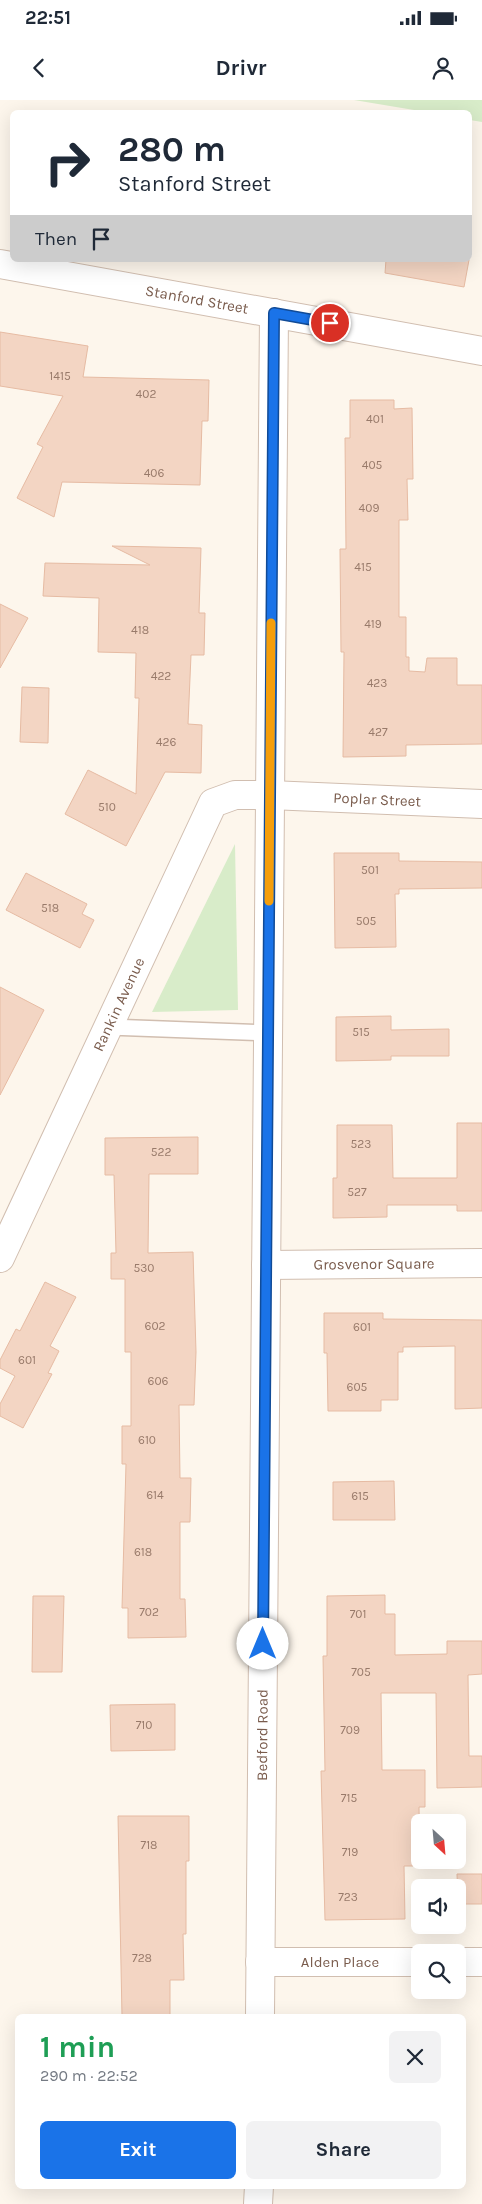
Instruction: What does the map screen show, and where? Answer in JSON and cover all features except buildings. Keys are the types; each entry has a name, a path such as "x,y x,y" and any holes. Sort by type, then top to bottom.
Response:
{"street":[{"name":"Stanford Street","path":"0,264 482,351"},
{"name":"Bedford Road","path":"260,2014 274,313"},
{"name":"Poplar Street","path":"270,795 482,804"},
{"name":"Rankin Avenue","path":"0,1258 213,803 235,796 270,795"},
{"name":"Grosvenor Square","path":"266,1265 482,1263"},
{"name":"Alden Place","path":"260,1962 411,1962"},
{"path":"466,1962 482,1962"},
{"path":"258,2204 259,2189"}],"lane":[{"path":"109,1028 268,1033"}],"green space":[{"path":"354,100 482,100 482,122 472,120 472,110 414,110"},
{"path":"235,844 238,1010 152,1012"}],"slow traffic":[{"path":"269,901 271,623"}],"route":[{"path":"263,1644 274,313 330,323"}]}
